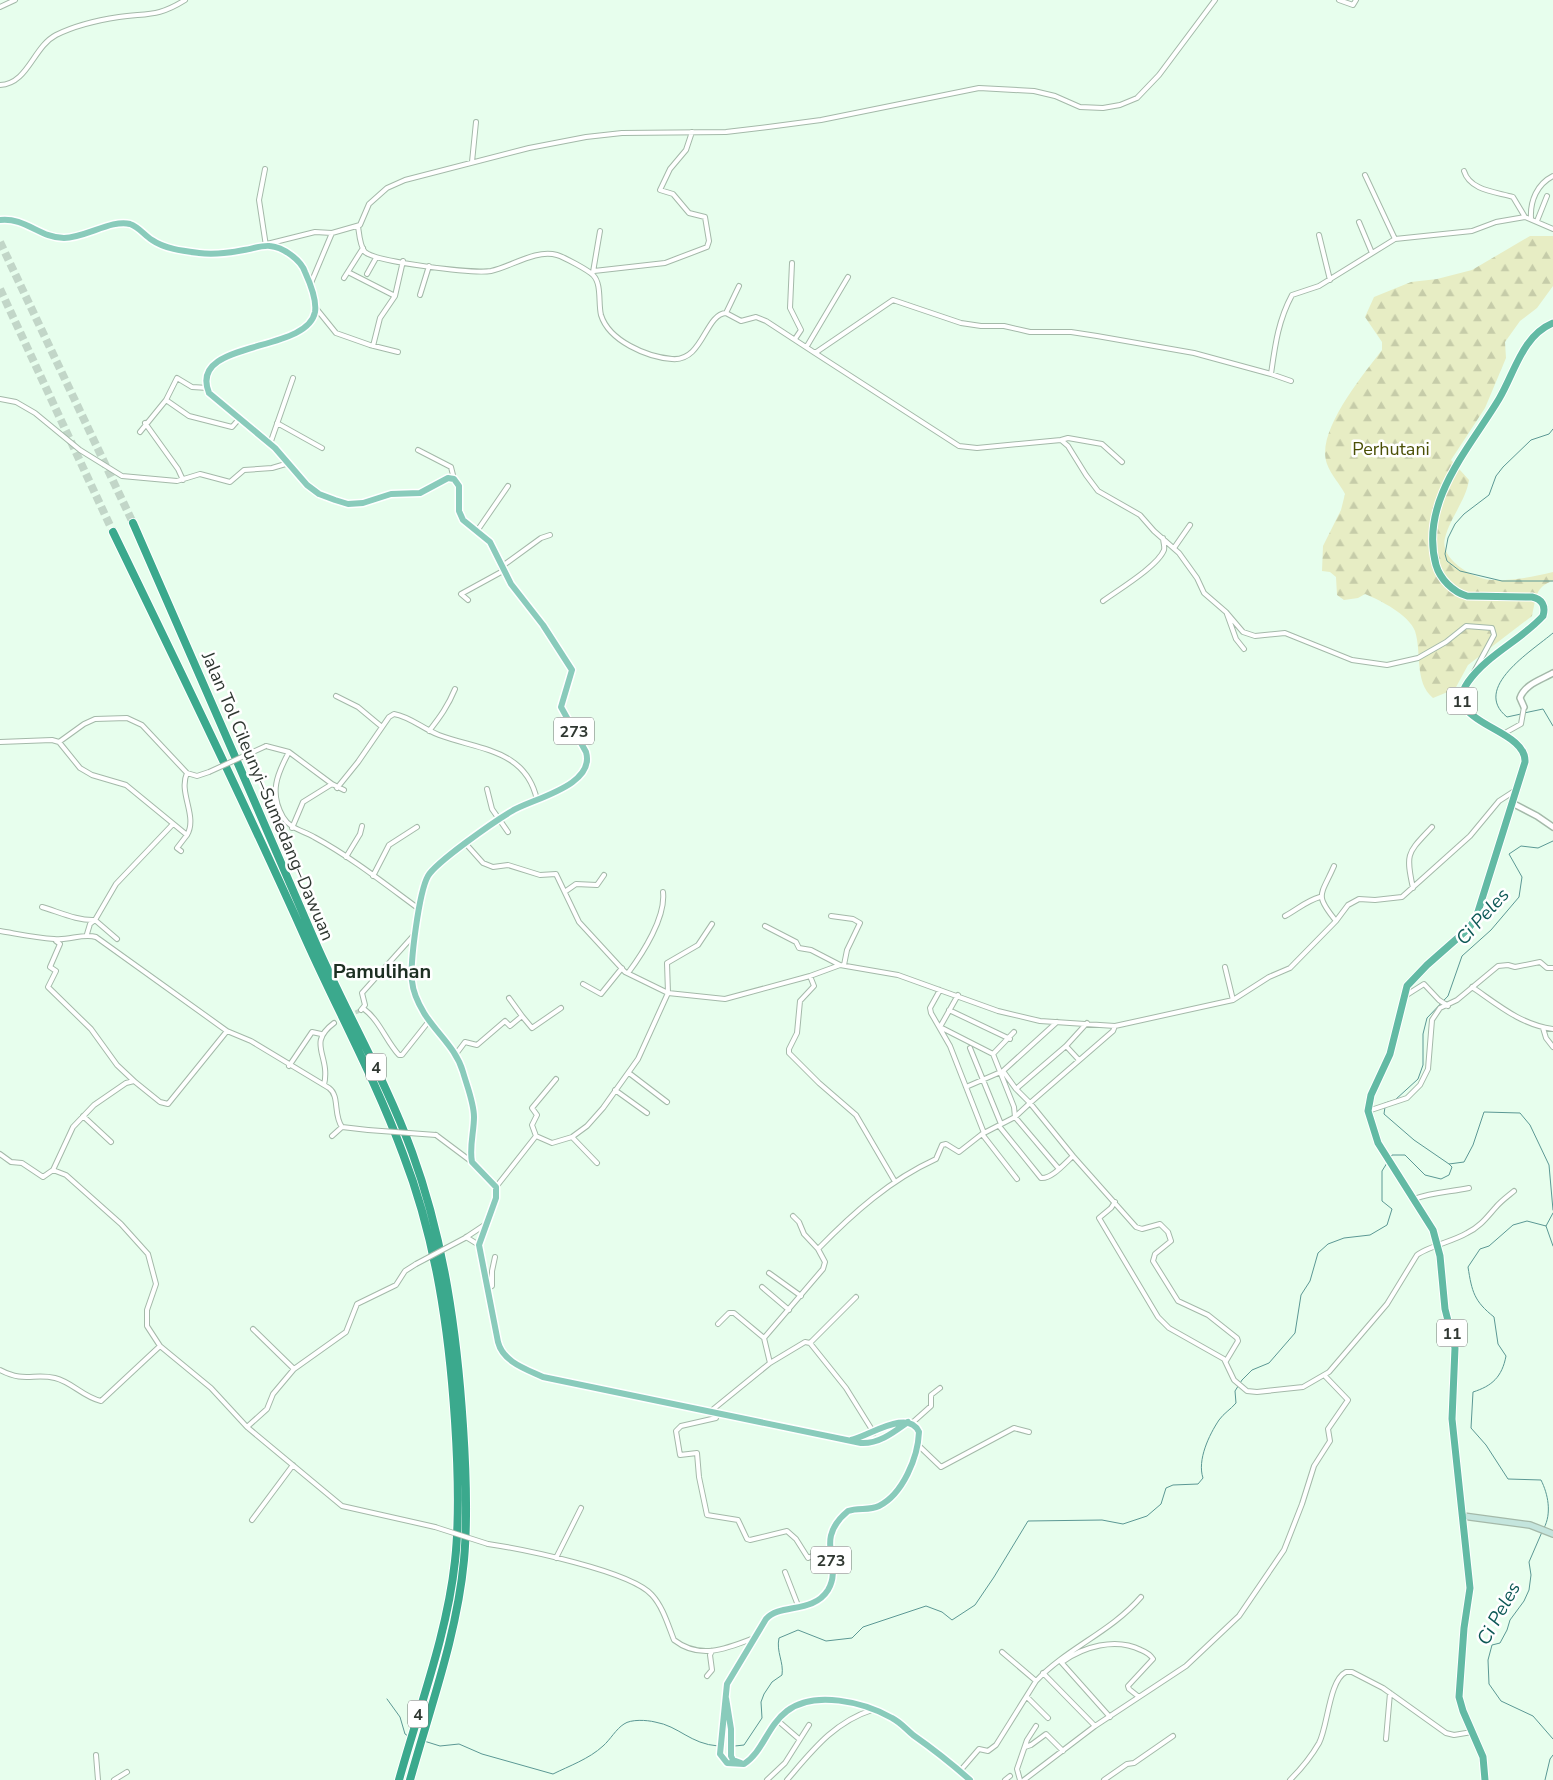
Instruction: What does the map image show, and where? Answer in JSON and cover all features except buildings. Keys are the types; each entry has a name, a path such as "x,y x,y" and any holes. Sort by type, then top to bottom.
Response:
{"highway":[{"name":"11","path":"1485,1780 1485,1762 1461,1706 1459,1692 1464,1628 1470,1588 1452,1420 1455,1348 1445,1309 1438,1246 1432,1230 1414,1198 1376,1139 1368,1111 1371,1095 1390,1054 1403,997 1415,976 1473,923 1481,904 1525,762 1525,753 1518,743 1472,715 1463,704 1463,691 1474,674 1500,649 1537,622 1542,616 1544,605 1532,597 1467,596 1455,590 1438,572 1433,550 1432,525 1446,486 1503,392 1526,344 1539,330 1553,323"},
{"name":"Jalan Tol Cileunyi–Sumedang–Dawuan","path":"133,523 329,976 381,1078 412,1153 434,1225 451,1302 459,1369 467,1508 464,1562 456,1611 447,1649 410,1780"},
{"name":"Jalan Tol Cileunyi–Sumedang–Dawuan","path":"113,532 231,774 324,981 375,1083 405,1157 426,1226 444,1305 452,1368 458,1510 455,1562 447,1608 399,1780"}],"main road":[{"path":"1,220 20,221 50,236 63,238 78,237 113,225 127,224 166,246 198,253 219,254 265,245 280,250 300,262 310,286 315,306 310,324 302,331 284,339 239,351 219,361 210,373 208,388 212,396 270,444 310,488 319,494 348,504 362,503 392,494 420,492 448,478 454,478"},
{"name":"273","path":"454,478 459,486 461,517 490,542 502,569 572,670 562,708 587,756 585,768 574,780 537,802 517,808 500,819 430,873 424,887 412,980 418,1002 430,1021 456,1054 474,1112 472,1162"},
{"path":"472,1162 496,1187 497,1194 479,1245 499,1346 510,1360 543,1377 868,1444 910,1422"},
{"path":"850,1440 898,1422 910,1422 919,1432 918,1445"},
{"name":"273","path":"744,1764 728,1763 722,1757 720,1746 725,1696 729,1681 771,1614 799,1608 819,1599 830,1586 832,1573 829,1548 832,1530 844,1514 853,1510 879,1506 892,1495 908,1472 918,1445"},
{"path":"1463,1516 1541,1528 1552,1533"},
{"path":"725,1696 728,1706 730,1746 733,1760 744,1764 756,1754 766,1733 777,1720 795,1706 813,1700 844,1702 872,1710 896,1721 970,1780"}],"street":[{"path":"0,7 15,0"},
{"path":"0,85 7,85 20,77 41,47 54,36 72,29 119,17 163,13 185,0"},
{"path":"692,132 686,150 670,168 660,190 674,195 690,214 704,217 709,241 707,247 665,263 593,273 552,254 539,255 480,272 376,258 363,248 358,226 369,204 394,184 529,148 600,136 692,132 726,132 821,120 979,88 1034,91 1055,96 1080,106 1104,108 1120,105 1137,98 1158,75 1215,0"},
{"path":"1339,0 1353,5 1356,0"},
{"path":"472,162 476,122"},
{"path":"265,168 259,200 265,245 315,232 332,233 339,229 358,226"},
{"path":"1464,172 1466,177 1478,186 1491,192 1513,197 1525,217"},
{"path":"1365,176 1395,239"},
{"path":"1531,218 1531,205 1535,192 1553,176"},
{"path":"1536,221 1547,196"},
{"path":"1271,374 1275,340 1283,312 1292,295 1330,280 1395,239 1472,231 1496,222 1525,217 1553,229"},
{"path":"1359,222 1372,253"},
{"path":"600,231 593,273 598,287 601,315 606,326 625,342 649,354 666,358 682,358 698,346 716,317 726,313 739,286"},
{"path":"310,286 332,233"},
{"path":"1319,235 1330,280"},
{"path":"344,278 363,248"},
{"path":"366,274 376,258"},
{"path":"373,346 380,318 395,296 402,261"},
{"path":"792,263 789,306 801,330 794,339"},
{"path":"420,294 429,266"},
{"path":"348,272 395,296"},
{"path":"807,346 848,277"},
{"path":"815,353 893,300 961,323 981,326 1001,325 1030,332 1071,332 1098,336 1194,353 1291,380"},
{"path":"315,306 336,333 373,346 398,352"},
{"path":"726,313 741,321 756,317 761,319 807,346 959,446 976,448 1068,438 1102,444 1122,462"},
{"path":"140,432 145,423 166,400 177,378 192,386 208,388"},
{"path":"270,444 293,378"},
{"path":"0,399 16,402 35,413 80,450 122,476 183,480 200,474 230,482 244,470 272,468 289,463"},
{"path":"166,400 189,416 232,427 239,419"},
{"path":"277,422 322,448"},
{"path":"145,423 178,469 183,480"},
{"path":"1061,440 1068,446 1098,491 1140,515 1174,548 1197,578 1204,594 1226,612 1246,634 1255,636 1285,633 1352,660 1387,665 1418,658 1446,642 1466,626 1492,628 1494,634 1480,657 1474,674"},
{"path":"418,450 451,467 454,478"},
{"path":"477,532 508,486"},
{"path":"1174,548 1190,525"},
{"path":"468,600 461,594 502,569 541,538 550,535"},
{"path":"1103,601 1149,567 1160,556 1164,550 1163,538"},
{"path":"1226,612 1236,639 1244,649"},
{"path":"1503,735 1518,728 1522,720 1524,707 1520,698 1522,693 1533,684 1553,673"},
{"path":"429,731 439,716 445,712 455,689"},
{"path":"336,696 358,707 382,727"},
{"path":"338,788 389,717 396,714 409,718 429,731 493,750 513,761 534,785 537,802"},
{"path":"59,742 90,721 104,717 128,718 142,725 186,773 197,776 209,772 266,746 289,752 301,759 332,784 344,790"},
{"path":"0,742 52,740 59,742 80,768 92,776 126,785 187,835"},
{"path":"289,752 274,786 276,800 283,817 292,828 314,836 420,910"},
{"path":"181,851 177,848 187,835 190,822 184,788 186,773"},
{"path":"292,828 303,802 332,784"},
{"path":"487,789 490,804 508,832"},
{"path":"765,926 796,942 799,948 811,950 842,965 898,975 958,995 998,1011 1040,1022 1087,1022 1115,1026 1233,1000 1274,974 1296,964 1336,921 1348,905 1355,900 1394,899 1402,896 1470,836 1499,801 1516,790"},
{"path":"1508,794 1511,805 1537,816 1553,827"},
{"path":"86,934 90,924 95,920 116,884 173,824"},
{"path":"346,857 360,834 362,826"},
{"path":"1413,888 1408,865 1409,853 1432,827"},
{"path":"373,876 389,845 417,828"},
{"path":"466,844 483,863 493,867 508,866 540,875 556,874 566,891 579,922 622,968 628,973 668,993 725,999 810,976 842,965 860,923 853,919 831,916"},
{"path":"1334,866 1320,897 1321,903 1336,921"},
{"path":"566,891 576,884 597,886 604,875"},
{"path":"628,973 658,922 662,912 663,892"},
{"path":"1285,916 1296,910 1304,902 1320,897"},
{"path":"42,907 83,920 95,920 117,940"},
{"path":"556,1079 532,1108 537,1115 532,1125 536,1136 552,1143 572,1137 592,1120 628,1073 638,1059 649,1030 668,993 667,963 698,945 712,924"},
{"path":"0,931 54,940 76,938 86,934 106,943 135,967 227,1031 251,1041 289,1066 324,1085 334,1094 337,1120 342,1126 436,1136 472,1162"},
{"path":"417,932 362,993 363,1009 382,1029 389,1044 399,1055 402,1055 430,1021"},
{"path":"54,940 60,944 50,966 56,971 48,986 91,1029 117,1065 160,1102 168,1104 227,1031"},
{"path":"1368,1111 1407,1098 1424,1078 1428,1070 1432,1020 1435,1013 1444,1004 1472,987 1498,966 1508,965 1515,968 1540,962 1547,968 1553,968"},
{"path":"1225,967 1233,1000"},
{"path":"583,984 601,994 622,968"},
{"path":"810,976 814,986 800,1001 797,1033 788,1051 819,1083 848,1106 860,1120 879,1157 894,1180"},
{"path":"1403,997 1424,984 1444,1004"},
{"path":"1472,987 1503,1010 1543,1028 1553,1029"},
{"path":"940,990 930,1010 940,1027 966,1087 983,1133 1017,1179"},
{"path":"940,1027 958,995"},
{"path":"509,998 532,1028 561,1008"},
{"path":"949,1010 1010,1039"},
{"path":"456,1054 465,1042 477,1045 504,1021 510,1026 522,1016"},
{"path":"966,1087 1001,1072 1057,1022"},
{"path":"1016,1089 1066,1046 1087,1022"},
{"path":"324,1085 326,1066 321,1049 321,1034 334,1023"},
{"path":"818,1249 844,1222 894,1180 936,1158 942,1144 946,1144 959,1152 983,1133 1016,1117 1112,1031 1115,1026"},
{"path":"940,1027 993,1054 1014,1107 1016,1117 1059,1169"},
{"path":"1543,1028 1546,1038 1553,1047"},
{"path":"289,1066 312,1032 321,1034"},
{"path":"993,1054 1010,1039 1014,1032"},
{"path":"1066,1046 1079,1060"},
{"path":"970,1048 1000,1125 1041,1178 1045,1178 1059,1169 1073,1156"},
{"path":"1001,1072 1139,1229 1160,1224 1168,1232 1171,1242 1155,1254 1153,1261 1178,1301 1208,1315 1237,1338 1226,1361"},
{"path":"628,1073 666,1102"},
{"path":"0,1154 11,1162 22,1163 43,1177 53,1170 73,1127 83,1116 94,1105 119,1087 134,1081"},
{"path":"615,1090 647,1113"},
{"path":"83,1116 111,1142"},
{"path":"332,1136 342,1126"},
{"path":"496,1187 536,1136"},
{"path":"572,1137 597,1163"},
{"path":"53,1170 66,1175 94,1199 121,1224 148,1254 156,1284 145,1318 146,1326 160,1346 211,1388 247,1427 342,1506 435,1527 488,1544 518,1548 556,1558 642,1586 653,1595 664,1613 675,1641 699,1652 732,1646 756,1638"},
{"path":"1414,1198 1433,1192 1470,1188"},
{"path":"1115,1202 1112,1208 1099,1218 1158,1317 1169,1328 1226,1361 1238,1384 1248,1391 1257,1392 1303,1387 1324,1376 1387,1304 1412,1261 1423,1250 1438,1246 1482,1224 1497,1205 1514,1191"},
{"path":"764,1338 801,1296 824,1266 824,1261 818,1249 804,1234 793,1216"},
{"path":"247,1427 267,1409 274,1394 294,1369 342,1335 357,1304 396,1285 406,1271 416,1264 465,1238 486,1224"},
{"path":"465,1238 479,1245"},
{"path":"488,1288 492,1286 492,1271 495,1257"},
{"path":"769,1273 801,1296"},
{"path":"762,1288 789,1310"},
{"path":"810,1343 856,1297"},
{"path":"718,1324 729,1313 734,1313 764,1338 770,1363"},
{"path":"253,1329 294,1369"},
{"path":"829,1548 808,1558 796,1539 787,1531 750,1540 747,1538 738,1520 707,1515 699,1477 697,1453 680,1455 676,1431 682,1426 716,1418 713,1413 770,1363 804,1342 810,1343 846,1388 874,1432"},
{"path":"0,1370 12,1377 54,1378 86,1396 101,1401 160,1346"},
{"path":"1036,1726 1025,1747 1017,1770 1022,1780 1095,1726 1186,1666 1239,1616 1284,1550 1314,1466 1330,1441 1328,1429 1348,1400 1324,1376"},
{"path":"910,1422 931,1406 932,1395 940,1388"},
{"path":"918,1445 941,1467 1007,1430 1018,1427 1029,1432"},
{"path":"252,1520 293,1465"},
{"path":"556,1558 582,1508"},
{"path":"785,1572 799,1608"},
{"path":"1061,1661 1072,1649 1117,1622 1141,1598"},
{"path":"960,1771 977,1750 988,1751 996,1744 1043,1673 1070,1656 1097,1646 1122,1644 1133,1646 1150,1654 1152,1660 1128,1686 1139,1697"},
{"path":"1070,1656 1072,1649"},
{"path":"707,1676 712,1670 710,1655 712,1650"},
{"path":"1002,1652 1036,1682"},
{"path":"1061,1661 1110,1717"},
{"path":"1290,1780 1306,1763 1320,1742 1333,1695 1341,1675 1352,1672 1390,1693 1446,1733 1454,1735 1472,1732"},
{"path":"1043,1673 1095,1726"},
{"path":"1386,1739 1390,1693"},
{"path":"1027,1696 1048,1718"},
{"path":"787,1780 820,1741 835,1729 860,1714 872,1710"},
{"path":"777,1720 799,1739"},
{"path":"767,1780 785,1763 809,1725"},
{"path":"1025,1747 1046,1734 1063,1751"},
{"path":"1104,1780 1128,1764 1134,1763 1173,1736"},
{"path":"96,1755 98,1780"},
{"path":"114,1780 127,1772"},
{"path":"1005,1780 1010,1776"}],"green space":[{"name":"Perhutani","path":"1530,236 1553,236 1553,286 1537,308 1520,321 1505,342 1506,358 1485,408 1451,460 1469,480 1465,495 1447,531 1445,546 1447,553 1459,566 1467,572 1484,579 1515,579 1553,572 1553,581 1543,586 1537,594 1532,616 1468,665 1455,689 1433,698 1423,684 1415,631 1407,619 1386,604 1365,594 1358,598 1344,600 1337,595 1336,577 1330,572 1322,571 1323,546 1341,510 1345,494 1327,464 1325,451 1328,436 1343,404 1382,350 1382,342 1365,317 1374,297 1411,282 1437,279 1472,270"}],"waterway":[{"name":"Ci Peles","path":"1553,429 1549,434 1531,440 1503,467 1496,476 1489,495 1464,514 1455,524 1448,538 1445,554 1447,561 1460,571 1502,581 1553,581"},
{"name":"Ci Peles","path":"1521,714 1507,717 1498,706 1496,694 1500,682 1520,660 1553,633"},
{"name":"Ci Peles","path":"1524,713 1543,709 1553,726"},
{"name":"Ci Peles","path":"1385,1103 1395,1100 1418,1079 1423,1065 1423,1034 1427,1018 1448,996 1462,956 1491,930 1519,897 1522,877 1509,854 1521,846 1538,848 1553,841"},
{"name":"Ci Peles","path":"1385,1107 1384,1114 1414,1140 1449,1164 1464,1162 1473,1145 1484,1112 1520,1113 1530,1125 1549,1165 1553,1210"},
{"path":"1391,1157 1392,1155 1405,1155 1425,1175 1441,1179 1449,1175 1452,1167 1449,1164"},
{"path":"735,1746 744,1745 762,1718 761,1702 764,1694 772,1682 782,1675 778,1648 779,1638 798,1630 826,1641 852,1638 863,1627 926,1606 942,1612 952,1620 975,1605 1028,1521 1102,1520 1123,1524 1147,1516 1161,1504 1166,1488 1173,1485 1198,1484 1203,1478 1202,1463 1208,1440 1219,1420 1236,1403 1235,1391 1242,1380 1252,1370 1269,1363 1295,1333 1301,1295 1310,1281 1318,1253 1328,1244 1344,1238 1370,1235 1387,1225 1392,1209 1382,1201 1382,1171 1387,1163"},
{"name":"Ci Peles","path":"1544,1528 1548,1516 1548,1504 1546,1491 1541,1480 1508,1479 1486,1445 1471,1428 1473,1392 1486,1387 1495,1380 1502,1370 1506,1356 1498,1344 1494,1317 1482,1306 1475,1295 1468,1267 1480,1249 1489,1246 1513,1225 1527,1221 1546,1226 1553,1213"},
{"path":"1546,1226 1553,1246"},
{"name":"Ci Peles","path":"1542,1532 1529,1562 1531,1575 1529,1590 1524,1601 1510,1620 1500,1643 1492,1645 1488,1660 1489,1684 1501,1701 1533,1716 1553,1739"},
{"path":"387,1699 400,1717 405,1734 408,1736"},
{"path":"424,1741 440,1746 459,1744 482,1754 553,1774 592,1755 606,1744 621,1726 631,1721 639,1720 663,1724 692,1739 708,1745 718,1746"},
{"name":"Ci Peles","path":"1545,1780 1550,1759 1553,1755"}],"tunnel":[{"path":"0,242 133,523"},
{"path":"0,289 113,532"},
{"path":"350,1015 361,1010"}],"district":[{"name":"Pamulihan","path":"382,971"}]}
